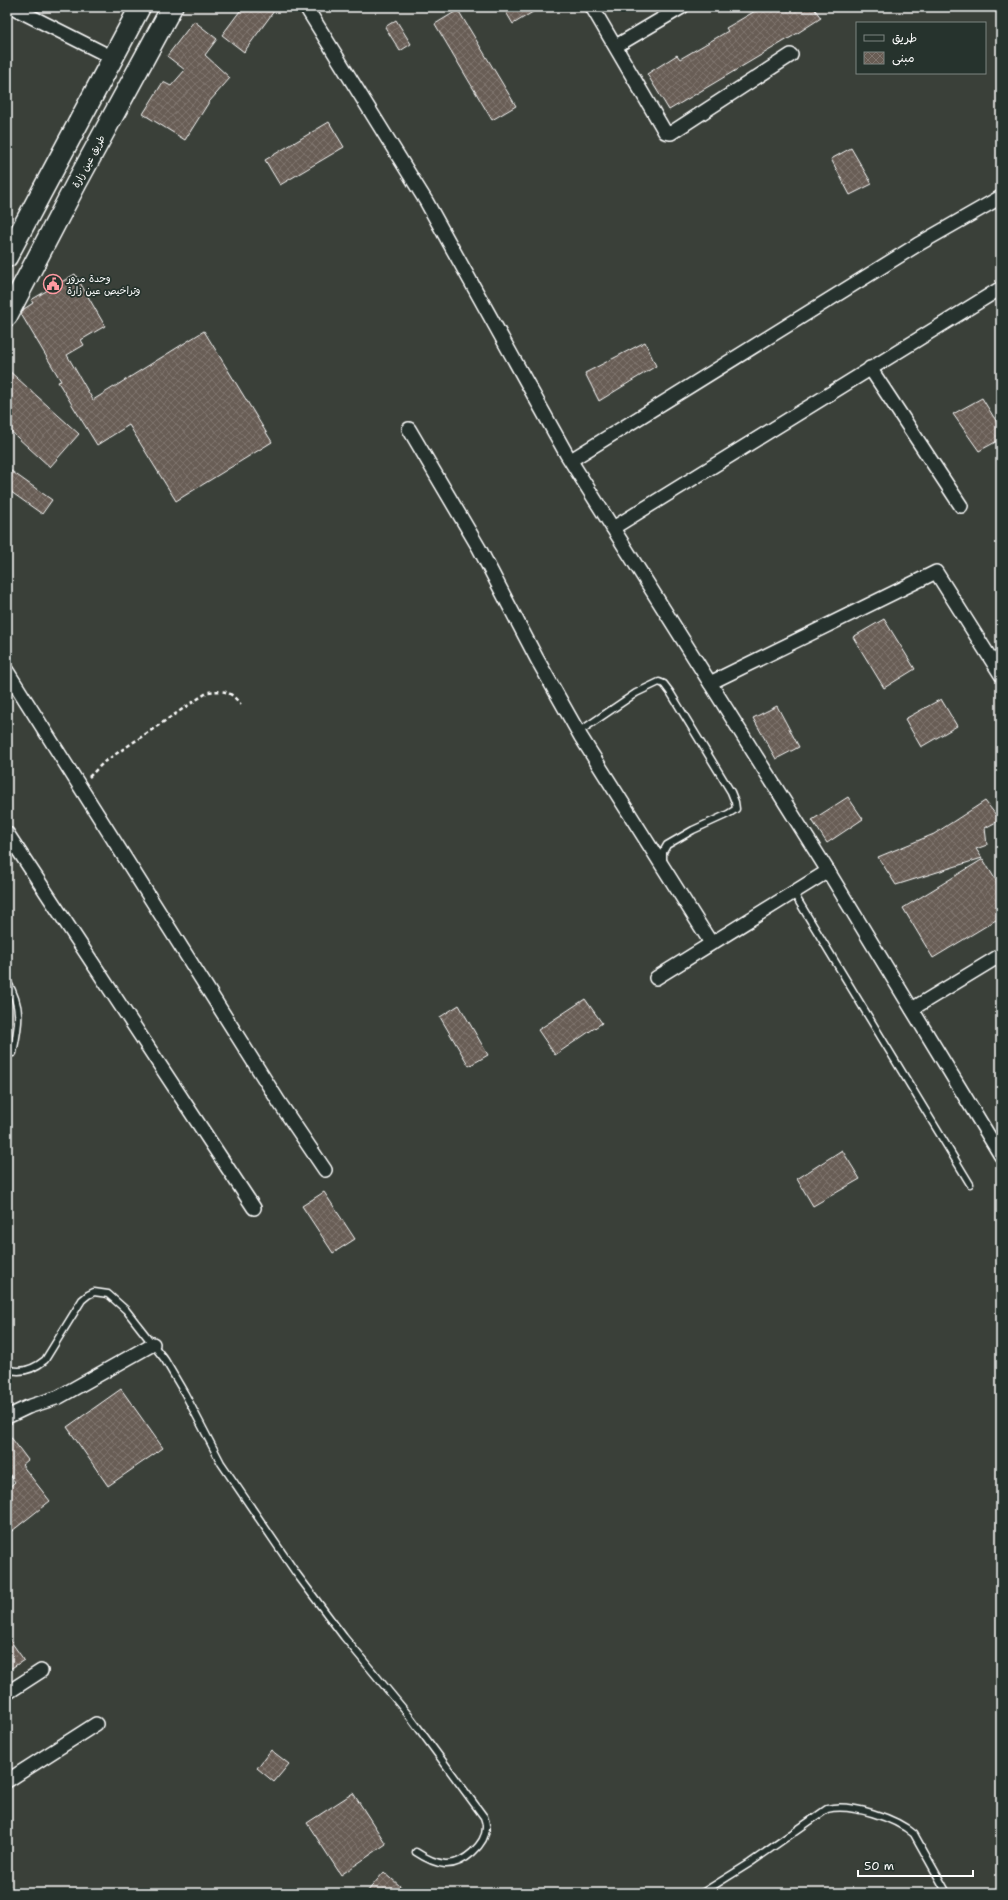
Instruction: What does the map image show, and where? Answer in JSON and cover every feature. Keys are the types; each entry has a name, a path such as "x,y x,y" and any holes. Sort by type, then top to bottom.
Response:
{"main road":[{"path":"7,258 140,7"},
{"name":"طريق عين زارة","path":"7,316 76,184 172,7"}],"street":[{"path":"12,7 113,58"},
{"path":"306,7 426,201 571,460 828,871 1001,1156"},
{"path":"592,7 665,132 671,133 791,55"},
{"path":"616,46 682,7"},
{"path":"571,460 910,249 1001,197"},
{"path":"613,528 1001,288"},
{"path":"870,368 961,506"},
{"path":"409,429 483,554 537,659 577,731 711,943"},
{"path":"710,683 936,572 1001,675"},
{"path":"7,671 279,1102 325,1170"},
{"path":"7,834 254,1208"},
{"path":"656,978 828,871"},
{"path":"912,1008 1001,955"},
{"path":"7,1417 28,1407 59,1397 153,1344"},
{"path":"7,1693 40,1671"},
{"path":"7,1780 96,1724"}],"lane":[{"path":"577,731 586,727 636,693 659,682 664,684 670,692 731,792 736,808 728,814 693,830 667,845 663,852 663,867"},
{"path":"793,892 970,1184"},
{"path":"7,981 16,997 18,1007 13,1053"},
{"path":"7,1368 16,1371 30,1369 45,1360 82,1300 94,1292 108,1294 134,1319 179,1382 221,1463 296,1573 344,1637 411,1718 484,1817 486,1827 484,1837 474,1850 462,1860 446,1864 430,1860 416,1852"},
{"path":"702,1893 750,1863 827,1809 837,1806 895,1821 907,1828 914,1834 947,1893"}],"path":[{"path":"80,785 104,762 208,692 222,691 232,694 241,705"}],"building":[{"path":"243,7 277,7 244,52 222,35"},
{"path":"503,7 541,7 513,24"},
{"path":"762,7 813,7 821,18 669,110 647,74 677,55 680,59 728,31 726,28"},
{"path":"458,10 516,106 492,120 435,24"},
{"path":"396,20 411,44 400,51 385,27"},
{"path":"194,21 217,39 205,55 230,78 209,102 185,140 143,114 163,82 171,86 185,70 167,56"},
{"path":"329,122 344,147 280,185 265,160"},
{"path":"851,148 872,184 850,195 831,159"},
{"path":"75,274 105,326 81,340 84,345 67,355 93,400 204,331 272,442 176,501 129,425 97,445 58,382 61,381 21,314 24,309 33,303 31,300"},
{"path":"645,342 656,366 599,401 585,373"},
{"path":"7,369 79,434 50,467 7,428"},
{"path":"982,398 1001,429 1001,439 979,451 953,414"},
{"path":"7,468 52,500 42,514 7,489"},
{"path":"884,619 915,669 884,688 853,637"},
{"path":"941,699 957,726 921,747 905,719"},
{"path":"777,706 799,747 776,759 753,718"},
{"path":"848,797 863,819 827,843 812,820"},
{"path":"985,801 1000,820 985,828 987,845 976,849 982,858 896,885 878,857 934,834"},
{"path":"983,859 1001,889 1001,917 933,958 903,908"},
{"path":"585,999 602,1023 555,1055 538,1030"},
{"path":"459,1005 488,1055 469,1066 440,1017"},
{"path":"842,1150 860,1179 813,1206 797,1179"},
{"path":"324,1192 355,1239 333,1253 302,1206"},
{"path":"121,1389 163,1448 108,1486 67,1427"},
{"path":"7,1432 28,1460 22,1465 50,1501 12,1531 7,1524 7,1489 15,1482 7,1471"},
{"path":"7,1636 24,1660 7,1671"},
{"path":"271,1750 289,1764 274,1782 257,1768"},
{"path":"353,1793 386,1844 341,1875 307,1823"},
{"path":"384,1872 408,1893 366,1893"}],"place":[{"name":"وحدة مرور وتراخيص عين زارة","path":"53,284"}]}
